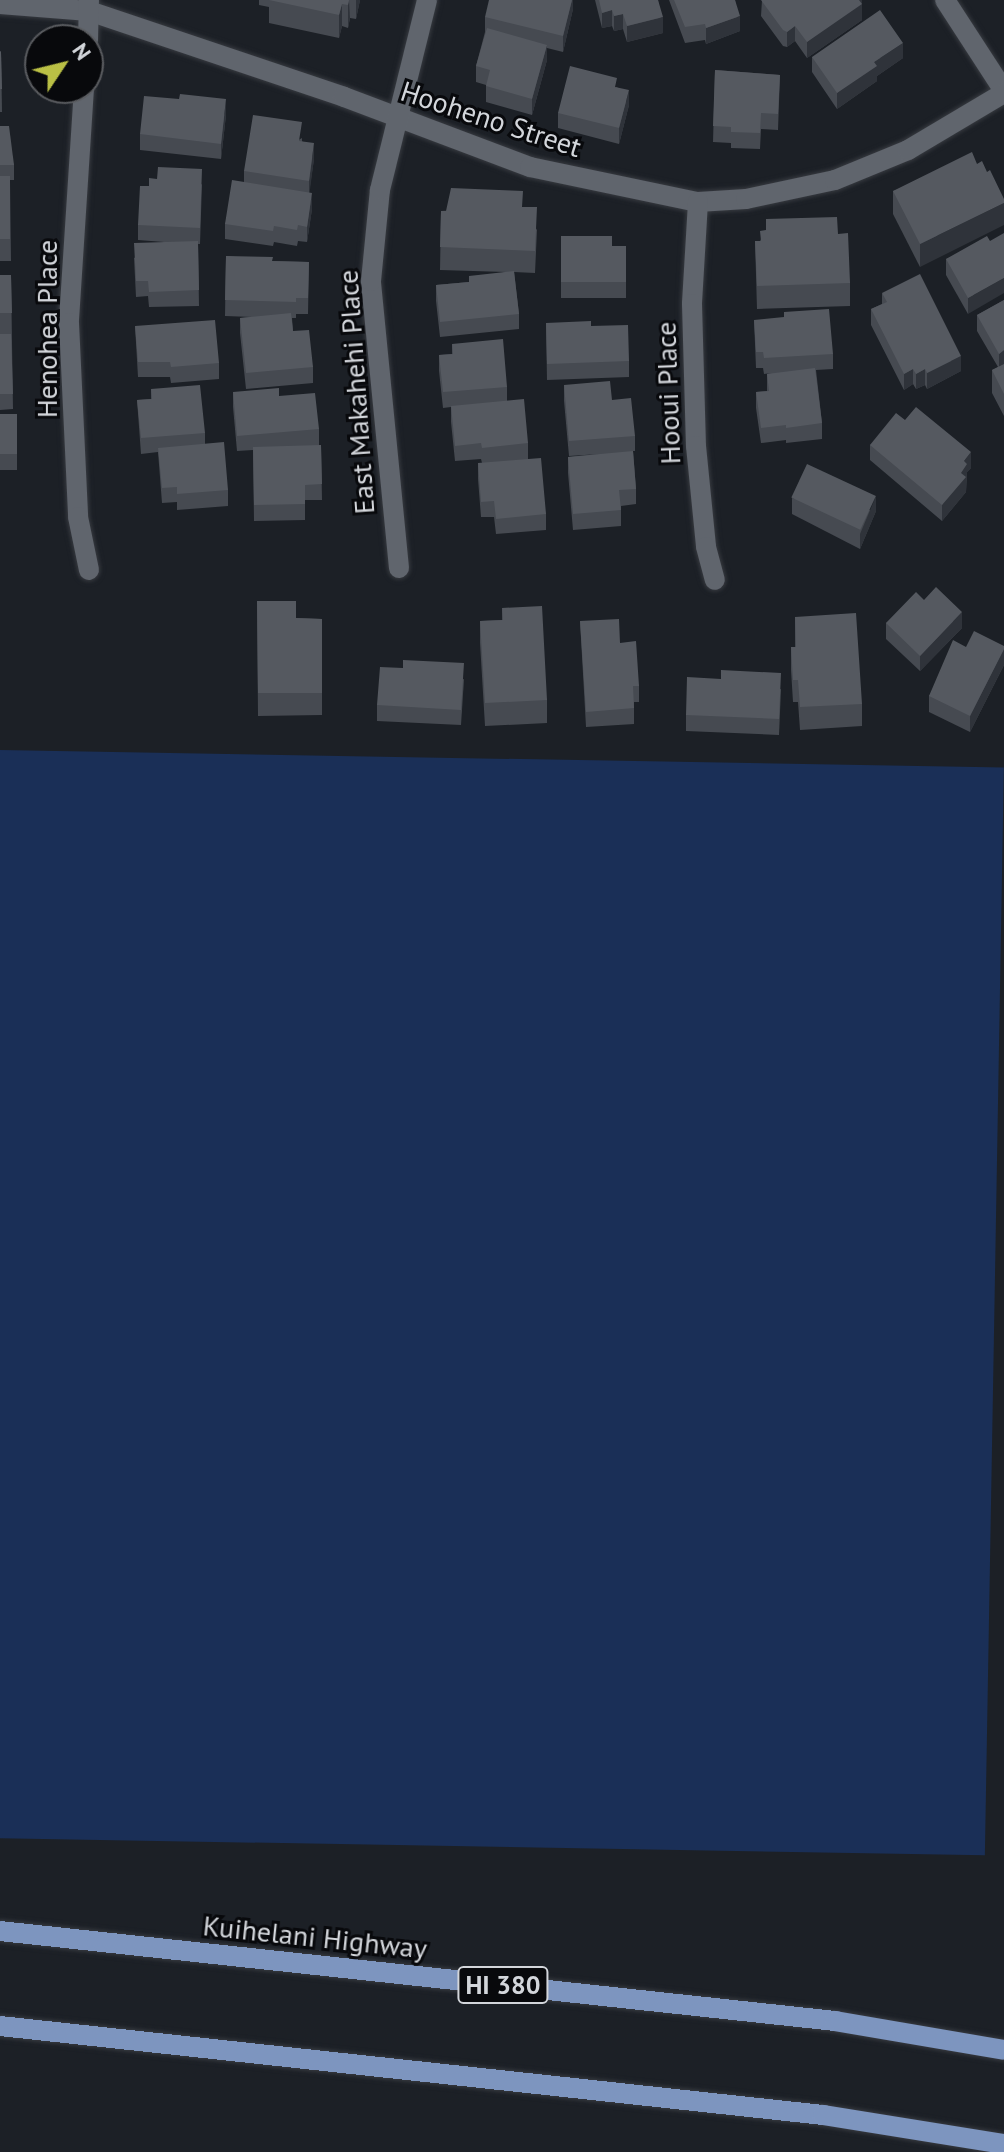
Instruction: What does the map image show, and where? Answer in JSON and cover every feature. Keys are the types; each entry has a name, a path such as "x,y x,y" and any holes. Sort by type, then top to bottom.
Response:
{"main road":[{"name":"Kuihelani Highway","path":"0,1931 835,2021 1004,2050"},
{"path":"0,2026 823,2115 1004,2144"}],"street":[{"name":"East Makahehi Place","path":"399,568 371,281 380,190 427,0"},
{"path":"945,0 1004,92"},
{"name":"Hooheno Street","path":"0,4 89,5 530,167 698,202 746,199 835,180 908,150 1004,92"},
{"name":"Henohea Place","path":"83,104 69,323 78,517 89,570"},
{"name":"Hooui Place","path":"698,202 692,304 696,446 706,547 715,580"}],"shaded area":[{"path":"0,750 1004,768 985,1855 0,1838"}],"building":[{"path":"269,0 349,0 348,5 342,4 339,15"},
{"path":"489,0 572,0 563,36 485,17"},
{"path":"599,0 658,0 663,17 627,26 623,14 614,16 612,10 602,13"},
{"path":"674,0 735,0 740,16 706,28 705,24 685,27"},
{"path":"761,0 859,0 862,4 807,42 795,26 787,32 783,30"},
{"path":"880,10 903,43 874,62 877,66 837,93 812,57"},
{"path":"487,28 547,45 532,99 486,86 490,70 476,66"},
{"path":"1,52 2,89 0,89"},
{"path":"570,66 617,78 615,87 629,90 619,128 558,113"},
{"path":"715,70 780,75 778,114 761,113 760,133 731,132 731,127 713,126"},
{"path":"180,94 226,99 221,144 140,134 144,96 179,99"},
{"path":"253,115 302,122 299,141 314,143 309,181 244,171"},
{"path":"0,126 9,126 14,165 0,165"},
{"path":"972,152 977,164 982,161 987,172 990,170 1004,203 920,244 893,191"},
{"path":"158,167 202,169 200,228 138,225 140,186 149,186 149,178 157,179"},
{"path":"0,176 10,176 10,239 0,239"},
{"path":"232,180 312,193 307,227 298,225 297,230 274,226 273,231 225,224"},
{"path":"451,188 523,191 522,207 537,207 535,251 440,247 441,211 446,211"},
{"path":"837,217 838,234 848,233 850,283 757,286 755,241 761,241 760,231 766,230 766,219"},
{"path":"1004,233 1004,278 968,298 946,259 987,236 990,241"},
{"path":"561,236 612,236 612,246 626,246 626,282 561,282"},
{"path":"198,241 199,290 149,292 148,281 136,281 134,243"},
{"path":"226,256 309,262 308,298 296,298 296,302 225,300"},
{"path":"514,271 519,314 440,322 436,285 469,282 469,276"},
{"path":"920,274 961,356 927,373 925,369 916,374 913,369 904,374 871,309 887,302 882,293"},
{"path":"0,275 11,275 12,313 0,313"},
{"path":"1004,300 1004,350 999,354 977,315"},
{"path":"829,309 833,354 764,358 763,352 756,352 754,320 784,317 784,312"},
{"path":"291,313 293,331 309,330 313,367 246,373 240,318"},
{"path":"215,320 219,363 171,367 170,362 138,362 135,326"},
{"path":"591,321 591,326 628,325 629,361 547,364 546,323"},
{"path":"0,334 11,334 13,394 0,394"},
{"path":"503,339 507,387 443,392 439,355 453,354 452,344"},
{"path":"1004,364 1004,394 992,370"},
{"path":"815,368 822,423 761,428 756,392 769,391 767,374"},
{"path":"610,381 612,400 631,398 635,436 569,441 564,385"},
{"path":"200,385 205,433 141,438 137,400 152,399 151,389"},
{"path":"279,388 279,396 315,393 319,429 237,436 233,392"},
{"path":"524,399 528,443 482,448 481,443 455,446 451,406"},
{"path":"916,407 971,452 964,461 967,464 961,473 966,477 942,505 870,445 896,413 905,420"},
{"path":"0,414 17,414 17,454 0,454"},
{"path":"224,442 228,490 177,494 177,487 162,488 158,448"},
{"path":"321,445 322,484 305,485 305,504 254,505 253,447"},
{"path":"633,451 636,489 619,490 621,510 573,514 568,457"},
{"path":"541,458 546,514 496,519 494,501 481,502 478,463"},
{"path":"807,464 876,496 860,530 791,498"},
{"path":"936,587 962,612 920,656 886,623 916,592 924,600"},
{"path":"257,601 296,601 296,618 322,619 322,693 258,693"},
{"path":"542,606 547,700 485,703 480,621 503,620 502,608"},
{"path":"856,613 862,704 800,707 798,680 793,680 791,647 796,647 795,617"},
{"path":"619,619 620,643 636,641 639,686 633,686 634,708 586,712 580,621"},
{"path":"974,631 1004,646 1004,649 970,716 929,696 953,640 966,647"},
{"path":"403,660 464,663 461,710 377,705 380,667 403,668"},
{"path":"721,670 781,673 779,719 686,715 687,677 721,679"}]}
